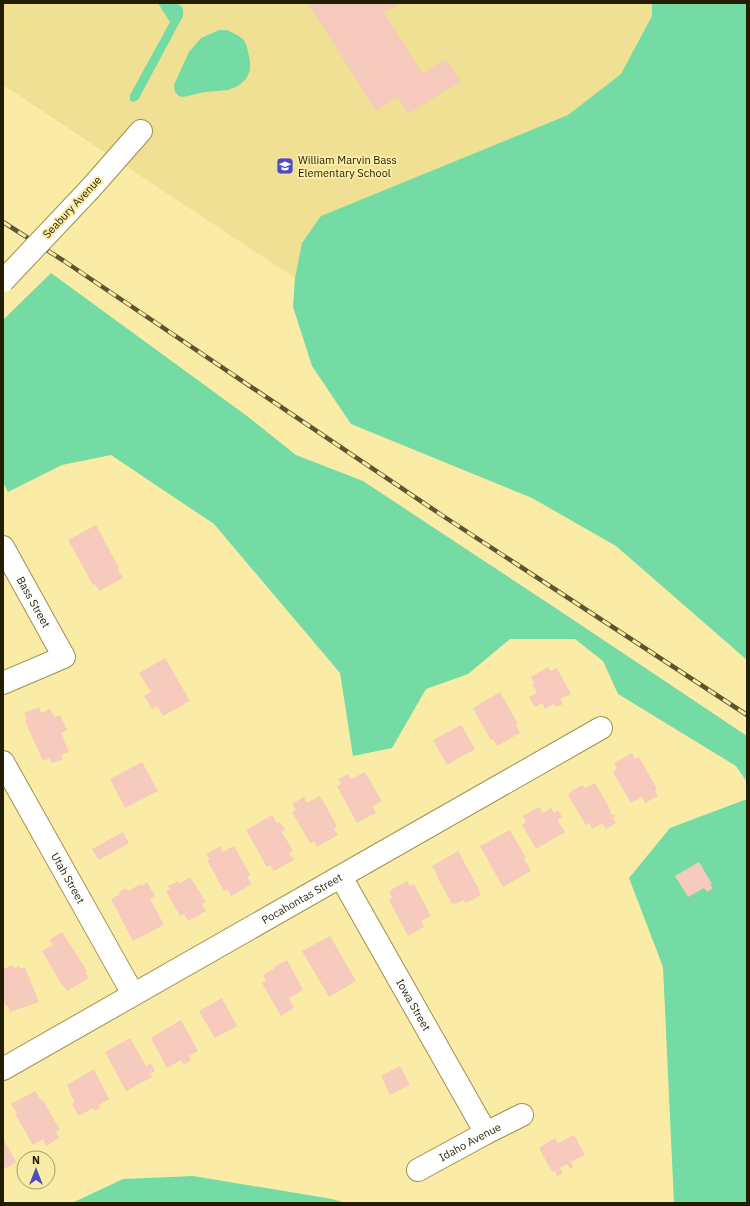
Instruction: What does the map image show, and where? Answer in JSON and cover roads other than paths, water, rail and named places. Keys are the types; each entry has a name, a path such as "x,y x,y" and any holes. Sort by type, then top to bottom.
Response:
{"street":[{"name":"Seabury Avenue","path":"3,281 90,189 141,132"},
{"name":"Bass Street","path":"3,547 64,656 3,683"},
{"name":"Pocahontas Street","path":"3,1069 601,728"},
{"name":"Utah Street","path":"3,762 133,994"},
{"name":"Iowa Street","path":"341,877 486,1133"},
{"name":"Idaho Avenue","path":"418,1170 522,1115"}],"railway":[{"path":"3,222 64,261 443,516 747,715"}],"place":[{"name":"William Marvin Bass Elementary School","path":"285,166"}]}
